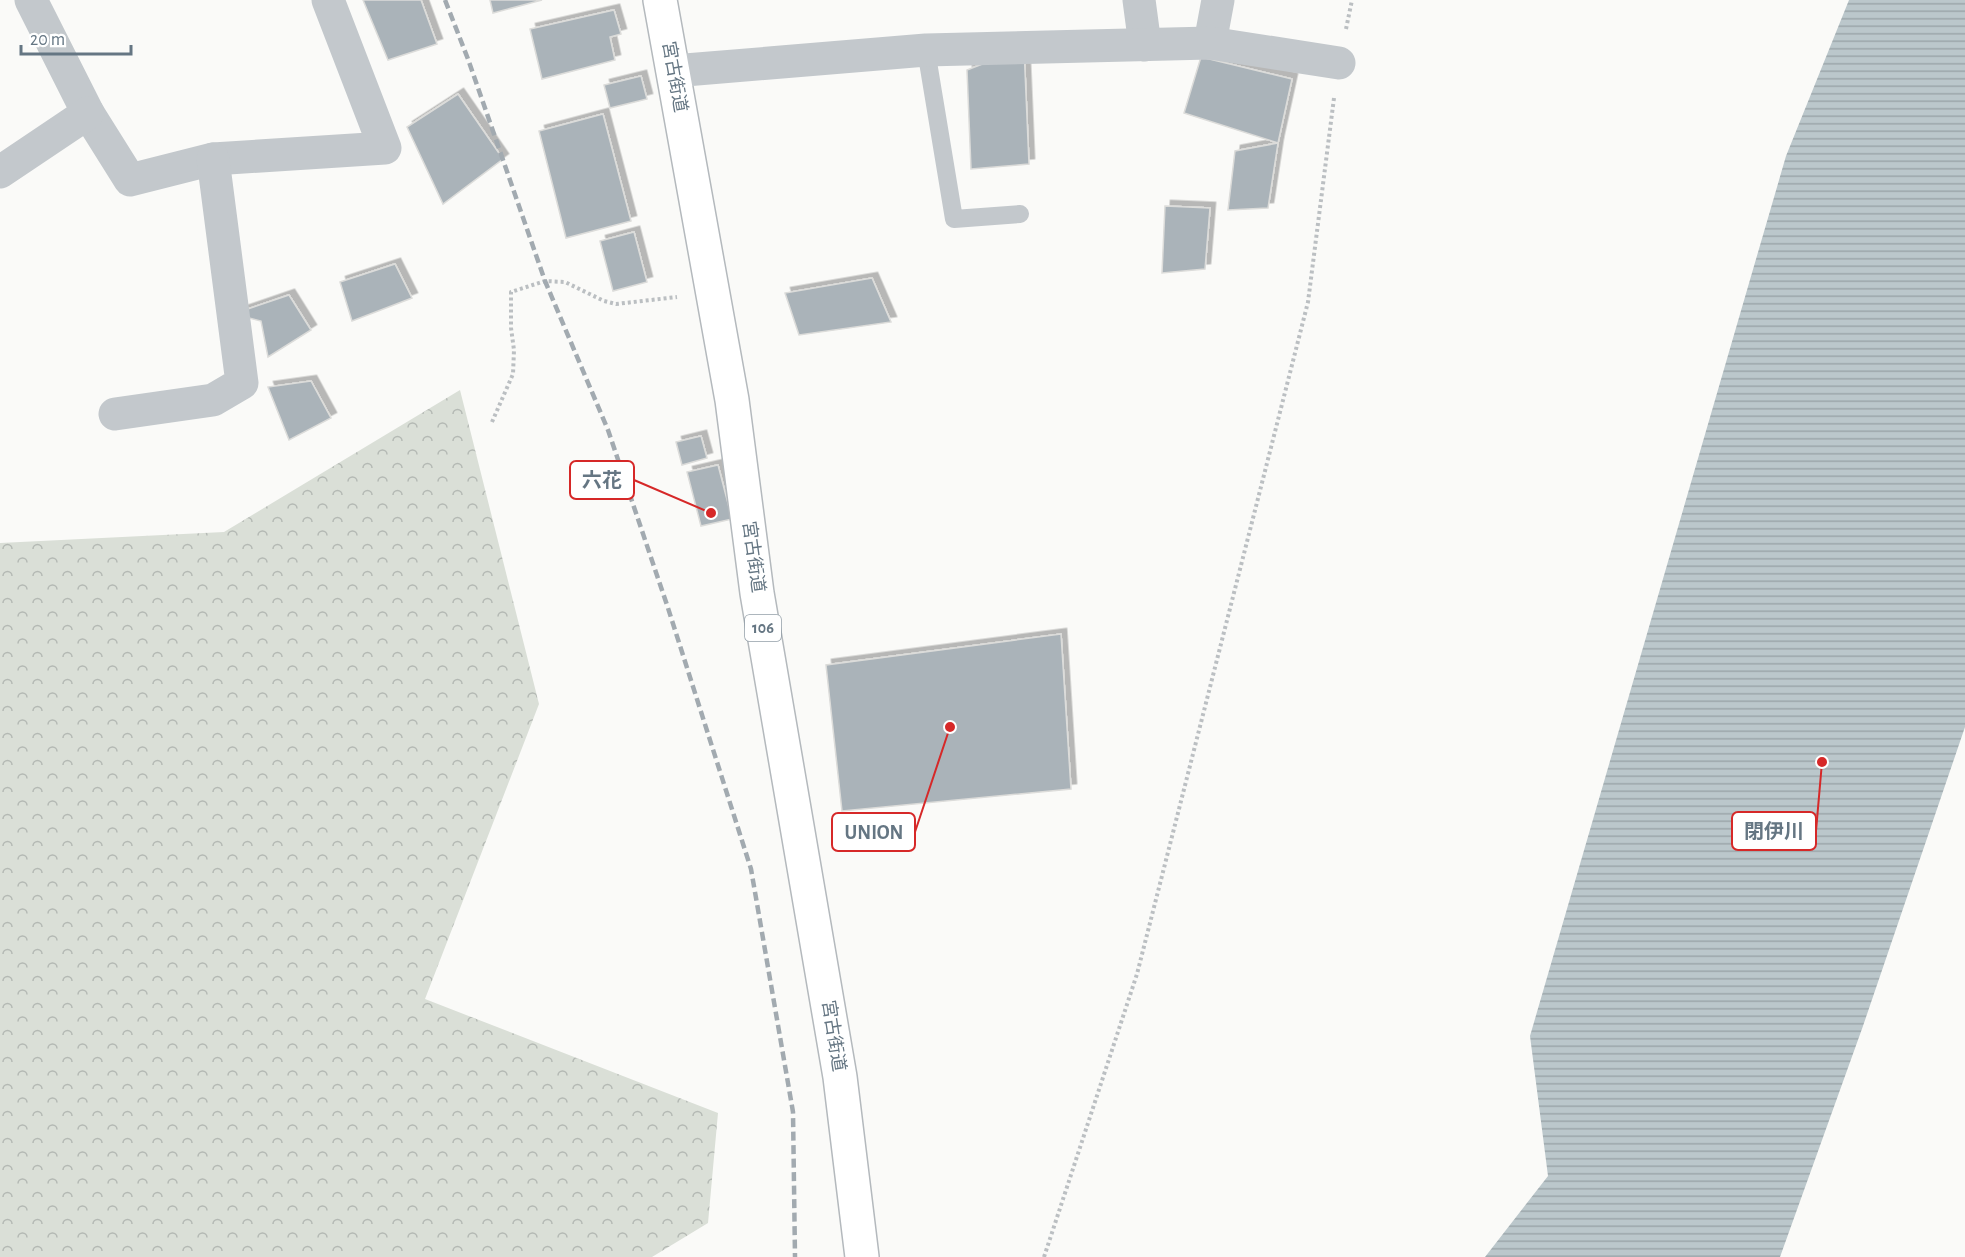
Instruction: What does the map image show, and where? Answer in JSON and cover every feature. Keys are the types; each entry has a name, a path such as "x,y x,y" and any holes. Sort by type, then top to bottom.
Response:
{"highway":[{"name":"宮古街道","path":"660,0 732,400 757,593 840,1077 862,1257"}],"street":[{"path":"31,0 88,113 130,180 213,159 385,148 328,0"},
{"path":"1138,0 1145,45"},
{"path":"1210,43 1218,0"},
{"path":"673,71 926,50 1210,43 1339,63"},
{"path":"0,172 88,113"},
{"path":"115,414 213,400 242,382 213,159"}],"lane":[{"path":"926,50 954,219 1020,214"}],"path":[{"path":"1044,1257 1137,974 1308,302 1339,63 1352,0"},
{"path":"492,422 513,374 511,292 545,281 565,282 604,302 616,304 714,293"}],"green space":[{"path":"460,390 539,704 425,999 718,1113 708,1223 652,1257 0,1257 0,543 224,532"}],"shaded area":[{"path":"1849,0 1965,0 1965,727 1863,1026 1780,1257 1485,1257 1548,1176 1530,1036 1786,156"}],"building":[{"path":"363,0 421,0 437,44 388,60"},
{"path":"490,0 542,0 493,13"},
{"path":"614,10 621,34 610,37 615,60 542,79 530,29"},
{"path":"1024,48 1029,164 971,169 967,70"},
{"path":"1201,57 1292,79 1278,143 1184,113"},
{"path":"641,76 647,99 610,108 604,85"},
{"path":"458,94 503,159 443,204 407,127"},
{"path":"603,114 631,221 566,238 539,131"},
{"path":"1278,143 1268,208 1228,210 1235,151"},
{"path":"1165,206 1210,208 1205,269 1162,273"},
{"path":"634,232 647,282 613,291 600,241"},
{"path":"395,264 412,298 352,321 340,282"},
{"path":"872,278 891,322 799,335 785,293"},
{"path":"289,295 311,330 268,357 261,321 233,314"},
{"path":"311,381 331,418 289,440 268,387"},
{"path":"701,436 707,458 682,465 676,442"},
{"path":"718,465 732,519 701,526 687,472"},
{"path":"1061,634 1071,789 842,811 826,665"}],"railway":[{"path":"445,0 468,59 545,281 608,430 668,608 751,869 793,1112 795,1257"}],"place":[{"name":"六花","path":"711,513"},
{"name":"UNION","path":"950,727"},
{"name":"閉伊川","path":"1822,762"}]}
